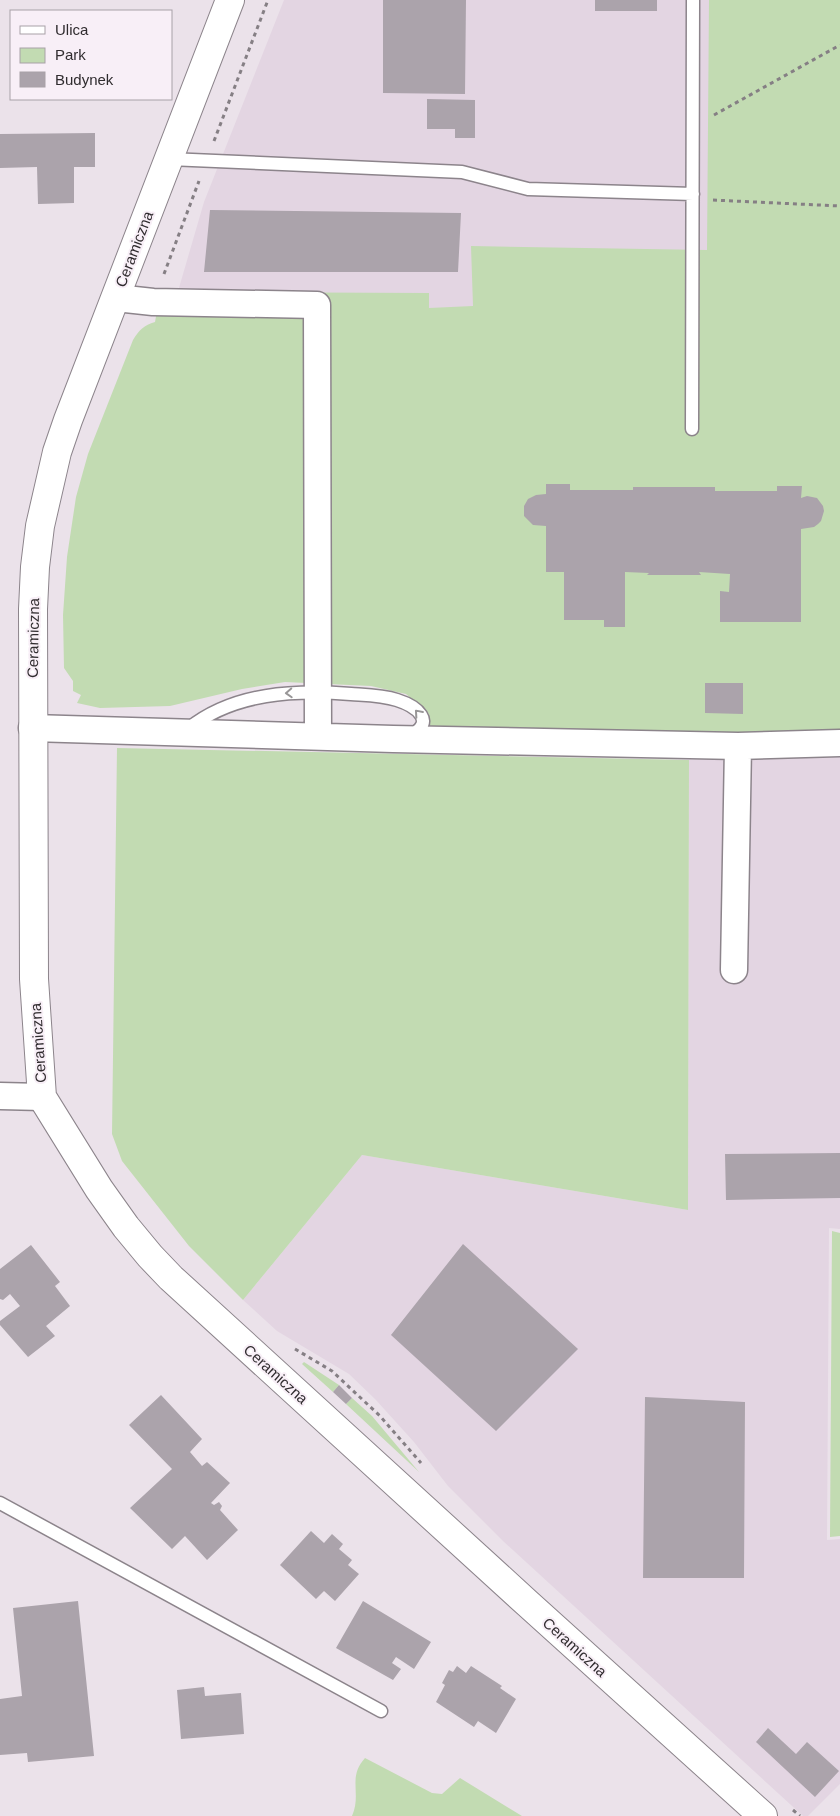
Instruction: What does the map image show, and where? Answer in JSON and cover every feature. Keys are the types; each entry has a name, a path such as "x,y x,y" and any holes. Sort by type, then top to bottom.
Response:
{"street":[{"name":"Ceramiczna","path":"230,0 59,446 48,485 40,526 34,567 32,728 34,979 42,1097 99,1189 126,1227 171,1278 762,1816"},
{"path":"116,298 153,302 317,305 318,736"},
{"path":"32,728 393,739 738,746 840,743"},
{"path":"734,970 738,746"},
{"path":"0,1096 42,1097"}],"lane":[{"path":"692,429 693,0"},
{"path":"169,159 462,172 528,189 693,196"},
{"path":"184,732 211,714 256,697 274,694 318,693 373,696 395,699 411,705 420,712 423,720 422,727 409,736 393,739"},
{"path":"0,1502 381,1711"}],"path":[{"path":"153,302 268,0"},
{"path":"693,127 840,45"},
{"path":"693,196 840,206"},
{"path":"293,1348 332,1370 380,1416 422,1464"},
{"path":"792,1809 800,1816"}],"shaded area":[{"path":"284,0 840,0 840,736 165,336 204,202"},
{"path":"840,753 840,1229 829,1228 827,1540 840,1539 840,1784 808,1816 803,1816 503,1541 448,1486 414,1442 375,1399 349,1374 277,1331 243,1300 362,1155 688,1210 689,760"}],"green space":[{"path":"709,0 840,0 840,736 430,734 429,714 406,694 371,686 285,682 242,689 170,706 100,708 77,703 81,695 73,691 73,681 64,668 63,615 67,557 76,497 88,454 133,340 142,328 155,322 161,288 184,292 429,293 429,308 473,306 471,246 707,250"},
{"path":"117,748 689,760 688,1210 362,1155 243,1300 189,1246 122,1161 112,1134"},
{"path":"832,1231 840,1233 840,1536 830,1537"},
{"path":"304,1362 339,1385 333,1392 302,1364"},
{"path":"352,1398 372,1416 419,1472 346,1404"},
{"path":"365,1758 432,1793 442,1794 460,1778 522,1816 352,1816 356,1800 357,1772"}],"building":[{"path":"383,0 466,0 465,94 383,93"},
{"path":"595,0 657,0 657,11 595,11"},
{"path":"427,99 475,100 475,138 455,138 455,129 427,129"},
{"path":"95,133 95,167 74,167 74,203 38,204 37,167 0,168 0,134"},
{"path":"210,210 461,213 458,272 204,272"},
{"path":"546,484 570,484 570,490 633,490 633,487 715,487 715,491 777,491 777,486 802,486 801,498 807,496 817,498 824,511 818,524 814,527 801,529 801,622 720,622 720,591 729,592 730,574 699,572 701,575 647,575 649,573 625,572 625,627 604,627 604,620 564,620 564,572 546,572 546,526 533,525 524,516 524,506 528,499 536,495 546,494"},
{"path":"705,683 743,683 743,714 705,713"},
{"path":"840,1153 840,1198 726,1200 725,1154"},
{"path":"463,1244 578,1349 496,1431 391,1335"},
{"path":"31,1245 60,1282 55,1286 70,1306 46,1326 55,1336 28,1357 0,1325 0,1321 20,1306 10,1294 3,1300 0,1299 0,1269"},
{"path":"339,1385 352,1398 346,1404 333,1392"},
{"path":"161,1395 202,1439 190,1452 202,1466 207,1462 230,1483 211,1503 214,1505 219,1502 222,1506 220,1510 238,1530 207,1560 185,1536 172,1549 130,1508 172,1469 129,1425"},
{"path":"645,1397 745,1402 744,1578 643,1578"},
{"path":"311,1531 324,1543 332,1534 343,1544 339,1549 352,1560 348,1565 359,1574 335,1601 324,1591 316,1599 280,1565"},
{"path":"78,1601 94,1756 28,1762 27,1753 0,1755 0,1699 22,1696 13,1608"},
{"path":"363,1601 431,1642 414,1669 396,1657 392,1663 401,1669 393,1680 336,1648"},
{"path":"457,1666 466,1673 471,1666 502,1686 500,1688 516,1699 496,1733 478,1721 474,1727 436,1702 445,1685 442,1683 449,1670 453,1672"},
{"path":"204,1687 205,1696 241,1693 244,1734 181,1739 177,1690"},
{"path":"768,1728 796,1754 807,1742 839,1771 815,1797 756,1742"}]}
